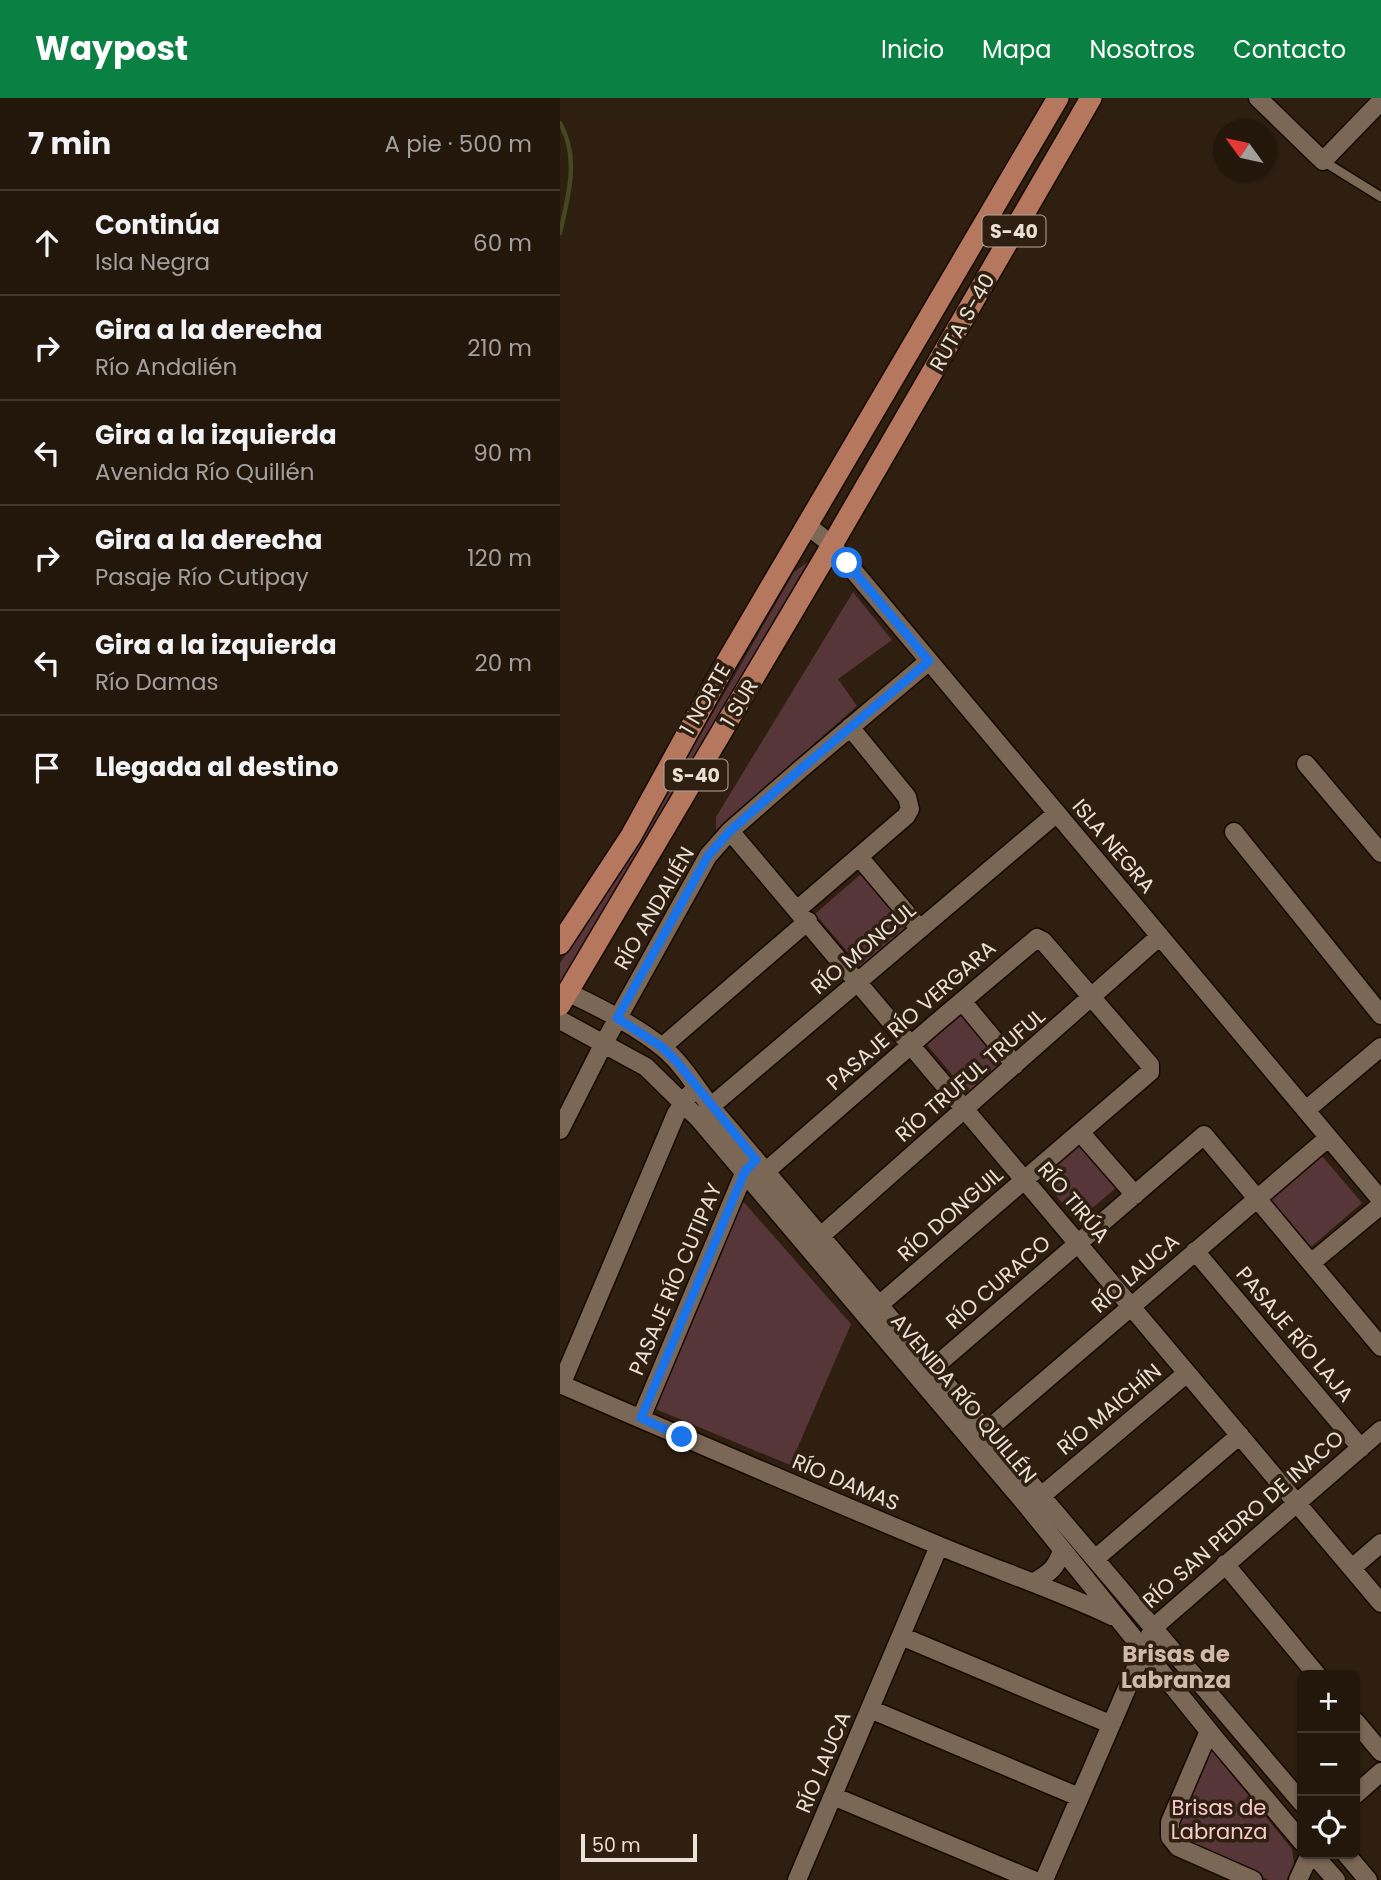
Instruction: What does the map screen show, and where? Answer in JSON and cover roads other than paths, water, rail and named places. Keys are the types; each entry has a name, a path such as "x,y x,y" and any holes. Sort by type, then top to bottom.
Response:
{"main road":[{"name":"RUTA S-40","path":"808,526 1058,98"},
{"name":"RUTA S-40","path":"832,545 1091,98"},
{"name":"1 NORTE","path":"560,944 631,836 726,663 808,526"},
{"name":"1 SUR","path":"564,998 832,545"}],"street":[{"path":"1258,98 1323,161 1381,101"},
{"name":"ISLA NEGRA","path":"808,526 832,545 1381,1203"},
{"name":"RÍO ANDALIÉN","path":"560,1130 617,1018 708,856 730,831 929,661"},
{"path":"662,1047 803,915 859,857 906,816 910,809 907,797 850,727"},
{"path":"1306,764 1381,853"},
{"name":"RÍO MONCUL","path":"705,1112 1057,813"},
{"name":"RÍO TIRÚA","path":"730,831 1381,1603"},
{"path":"1234,832 1381,1014"},
{"path":"859,857 920,929"},
{"name":"RÍO TRUFUL TRUFUL","path":"815,1242 1160,936"},
{"name":"PASAJE RÍO VERGARA","path":"755,1171 1037,938 1043,941 1093,997"},
{"name":"RÍO DONGUIL","path":"872,1311 1150,1072 1150,1065 1093,997"},
{"name":"AVENIDA RÍO QUILLÉN","path":"564,998 617,1018 662,1047 696,1086 705,1112 872,1311 1034,1502 1094,1559 1297,1797"},
{"path":"962,1001 1015,1065"},
{"name":"AVENIDA RÍO QUILLÉN","path":"560,1020 646,1067 682,1102 705,1112"},
{"path":"1306,1110 1381,1047"},
{"path":"561,1384 682,1102 696,1086"},
{"path":"1080,1132 1135,1195"},
{"name":"RÍO CURACO","path":"926,1374 1204,1135 1257,1198"},
{"name":"RÍO LAUCA","path":"979,1437 1328,1138"},
{"name":"PASAJE RÍO CUTIPAY","path":"641,1418 755,1171"},
{"path":"1257,1198 1381,1347"},
{"path":"1311,1263 1381,1203"},
{"name":"PASAJE RÍO LAJA","path":"1195,1251 1361,1448"},
{"name":"RÍO MAICHÍN","path":"1034,1502 1187,1373"},
{"name":"RÍO DAMAS","path":"561,1384 939,1546 1034,1582 1116,1618"},
{"name":"RÍO SAN PEDRO DE INACO","path":"1044,1880 1153,1628 1381,1430"},
{"path":"1094,1559 1240,1435"},
{"name":"AVENIDA RÍO QUILLÉN","path":"1034,1502 1062,1550 1297,1836"},
{"path":"1352,1568 1381,1543"},
{"name":"RÍO LAUCA","path":"797,1880 939,1546"},
{"path":"1034,1582 1051,1573 1062,1550"},
{"path":"1226,1564 1313,1670"},
{"path":"901,1636 1110,1724"},
{"path":"870,1709 1079,1797"},
{"path":"1360,1727 1381,1752"},
{"path":"1209,1731 1170,1822 1170,1838 1178,1847 1253,1880"},
{"path":"1360,1790 1381,1772"},
{"path":"833,1796 1033,1880"},
{"path":"1298,1880 1309,1859"},
{"path":"1317,1859 1336,1880"},
{"path":"1350,1859 1368,1880"}],"lane":[{"path":"1323,161 1381,197"}],"waterway":[{"path":"560,123 570,150 571,164 569,192 560,233"}],"district":[{"name":"Brisas de Labranza","path":"1176,1667"}]}
